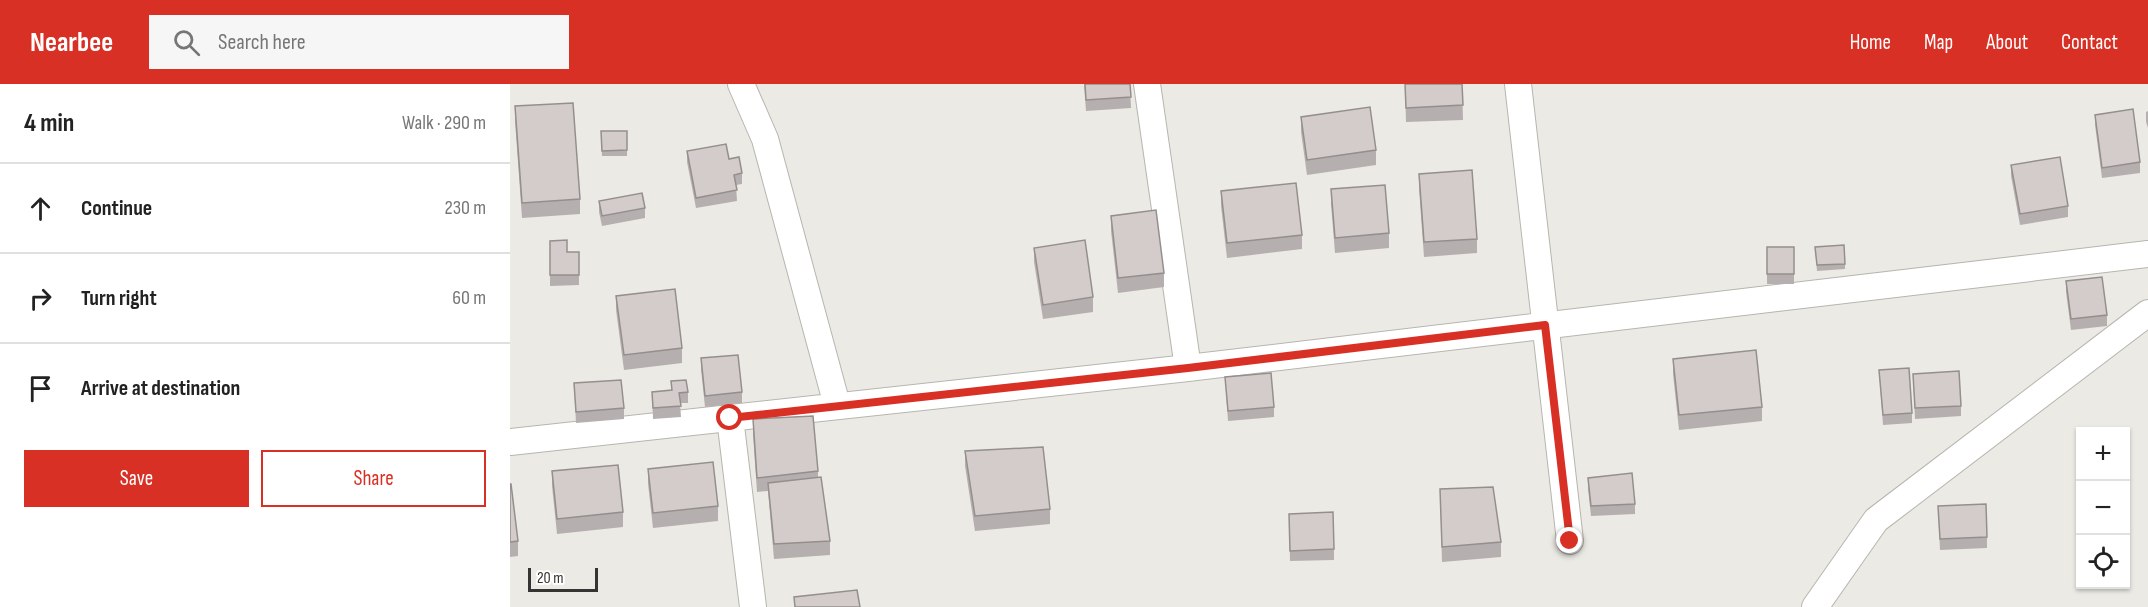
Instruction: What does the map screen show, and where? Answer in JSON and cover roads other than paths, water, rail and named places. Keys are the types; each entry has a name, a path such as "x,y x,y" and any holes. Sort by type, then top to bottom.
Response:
{"street":[{"path":"741,84 765,139 837,405"},
{"path":"1147,84 1188,368"},
{"path":"1518,84 1570,541"},
{"path":"510,442 1188,368 2148,254"},
{"path":"1815,607 1876,520 2148,314"},
{"path":"730,418 753,607"}]}
